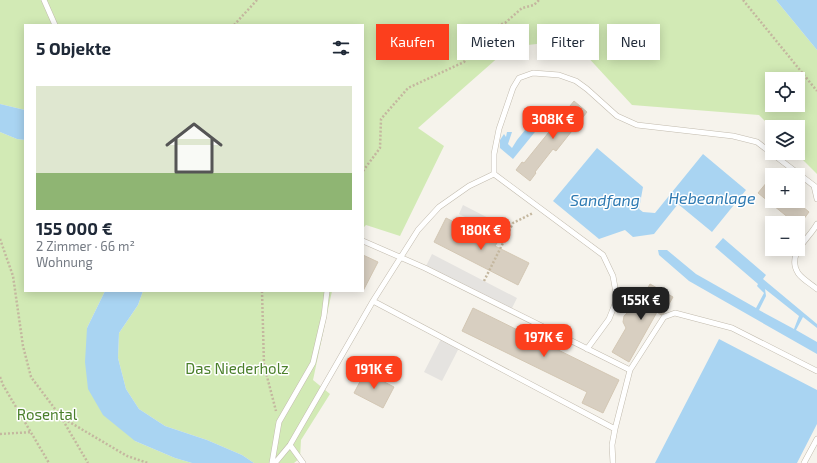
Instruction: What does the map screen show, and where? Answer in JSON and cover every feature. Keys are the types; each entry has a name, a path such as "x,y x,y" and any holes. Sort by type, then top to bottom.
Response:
{"lane":[{"path":"44,0 55,24"},
{"path":"494,174 494,154 498,135 513,88 519,78 533,73 559,75 576,81 587,89 616,116 637,125 733,136 757,142 816,187 817,199"},
{"path":"494,174 540,210 603,255 613,276 617,300 609,319 587,349"},
{"path":"275,463 290,445 373,301 418,230 439,207 469,186 494,174"},
{"path":"817,224 796,251 794,263 798,273 817,289"},
{"path":"364,241 400,257 630,370"},
{"path":"272,463 279,422 314,363 324,316 327,292"},
{"path":"373,301 615,429"},
{"path":"613,463 612,445 630,370 664,317 675,312 732,328 817,371"},
{"path":"804,463 817,439"},
{"path":"290,445 303,463"}],"path":[{"path":"235,24 257,0"},
{"path":"364,170 380,148 381,119 408,88 464,62 486,29 505,23 522,8 534,5 539,0"},
{"path":"743,0 817,91"},
{"path":"484,281 513,223 522,217 540,210"},
{"path":"0,239 13,276 23,346 31,377 61,417 88,463"},
{"path":"262,292 264,365 279,422"},
{"path":"0,377 49,463"},
{"path":"61,417 127,456 148,463"},
{"path":"0,434 32,432"}],"green space":[{"path":"0,0 776,0 817,50 817,174 803,160 805,160 805,120 765,121 759,115 632,105 590,60 599,60 599,24 537,24 537,44 529,45 529,24 457,24 457,60 495,60 418,128 444,146 400,236 366,225 364,227 364,24 24,24 24,110 0,104"},
{"name":"Rosental","path":"0,132 17,139 24,140 24,292 105,292 87,328 135,441 175,458 192,463 0,463"},
{"name":"Das Niederholz","path":"143,292 332,292 313,380 330,394 301,440 300,458 294,463 254,463 242,455 207,440 165,426 139,409 126,389 118,358 119,333 138,305"}],"shaded area":[{"path":"463,205 508,228 504,237 459,214"},
{"path":"432,254 517,298 510,312 425,268"},
{"path":"442,337 460,346 442,381 424,372"}],"water":[{"path":"776,0 817,0 817,50"},
{"path":"0,104 24,110 24,140 17,139 0,132"},
{"path":"542,109 552,111 513,159 500,148 500,140 504,134 506,137 507,132 512,132 508,144 512,148"},
{"name":"Sandfang","path":"597,148 643,187 639,209 643,212 655,213 703,154 746,190 712,232 678,204 654,234 633,237 625,230 599,239 553,201"},
{"path":"723,238 766,275 763,279 817,324 817,328 803,317 796,330 817,342 817,354 689,281 659,255 658,250 667,250 696,274 756,308 764,293 757,286 758,284 715,247","holes":["765,289 799,316 794,329 759,310 766,296"]},
{"path":"105,292 143,292 138,305 119,333 118,358 126,389 139,409 165,426 207,440 242,455 254,463 192,463 175,458 135,441 103,415 88,389 85,362 87,328"},
{"path":"719,339 817,390 817,424 797,463 655,463"}],"building":[{"path":"574,101 587,112 556,151 553,149 530,181 516,170 522,162 524,163"},
{"path":"765,184 765,199 758,193"},
{"path":"776,208 804,208 809,212 805,217 805,216 786,216"},
{"path":"446,218 497,243 495,246 529,263 518,285 434,242"},
{"path":"364,255 378,262 364,289"},
{"path":"650,284 673,297 664,313 661,315 657,312 629,362 612,352 626,328 623,322 624,316 629,311 635,311"},
{"path":"473,308 619,380 603,413 582,403 587,392 462,331"},
{"path":"365,372 394,387 383,408 354,393"}],"water label":[{"name":"Hebeanlage","path":"712,197"}]}
